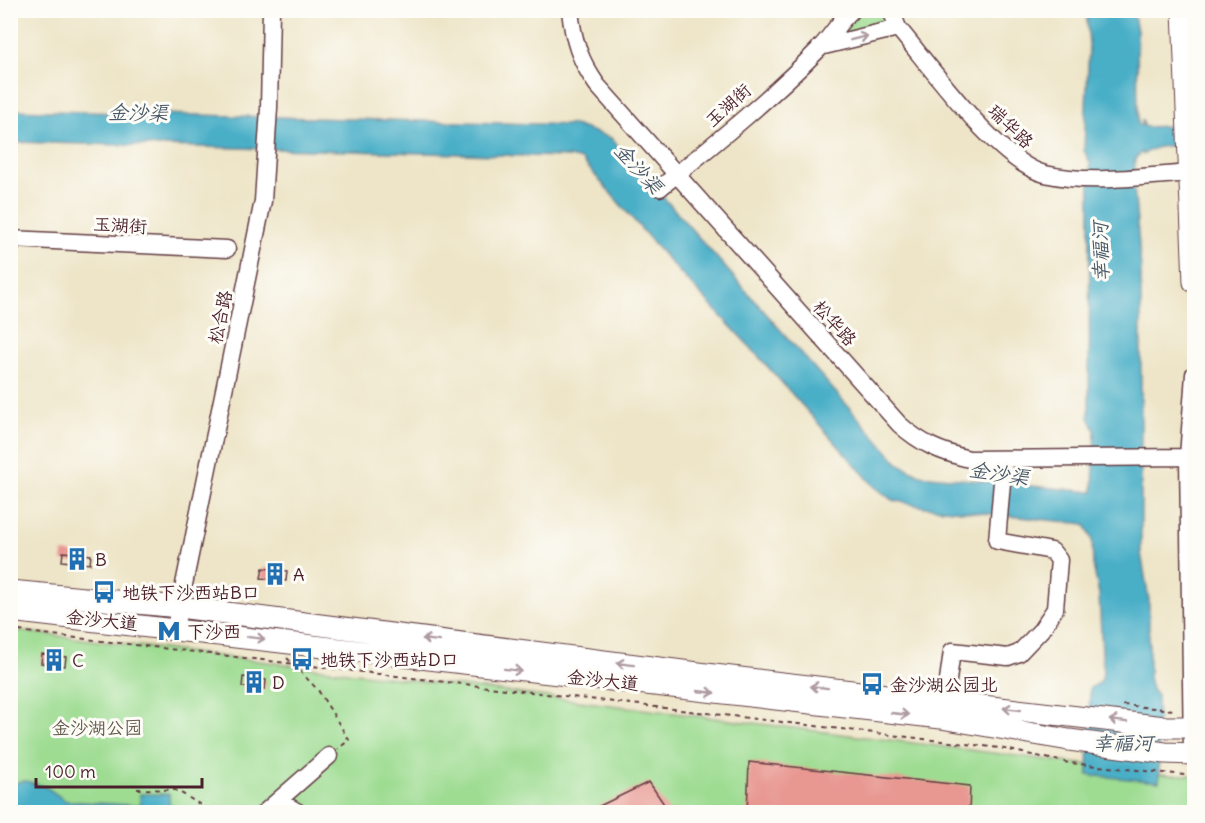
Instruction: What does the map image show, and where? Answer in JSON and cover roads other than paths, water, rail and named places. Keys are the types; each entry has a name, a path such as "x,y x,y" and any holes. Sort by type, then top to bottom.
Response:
{"main road":[{"path":"1183,10 1194,282"},
{"name":"金沙大道","path":"10,591 177,618 1165,727 1193,727"},
{"name":"金沙大道","path":"10,611 177,618 271,640 941,718 1069,740 1165,753 1193,754"}],"street":[{"name":"松合路","path":"177,618 262,201 269,108 271,10"},
{"name":"松华路","path":"570,10 573,36 582,63 676,175 899,424 916,440 939,452 969,459 1188,457"},
{"name":"玉湖街","path":"660,188 732,129 820,47 852,10"},
{"name":"瑞华路","path":"891,10 898,28 996,143 1018,162 1045,174 1082,178 1191,173"},
{"name":"玉湖街","path":"820,47 898,28"},
{"name":"玉湖街","path":"10,239 227,249"},
{"path":"1193,754 1188,457 1194,374"},
{"path":"945,702 952,651 1008,657 1018,653 1041,630 1055,609 1059,561 1052,551 997,541 1004,459"},
{"path":"266,813 329,756"},
{"path":"279,801 298,813"}],"water":[{"name":"幸福河","path":"1086,11 1133,11 1137,31 1138,124 1142,126 1142,120 1145,127 1194,125 1194,145 1161,147 1143,155 1142,152 1135,159 1134,187 1141,269 1141,553 1149,600 1149,677 1152,690 1157,695 1159,782 1088,775 1090,688 1101,682 1103,673 1099,594 1093,565 1092,540 1085,524 925,507 892,500 874,486 751,348 669,261 582,160 569,157 11,142 11,110 574,125 611,138 899,464 920,475 1093,492 1095,430 1089,417 1090,163 1084,150 1089,44"},
{"path":"26,781 46,787 66,801 140,806 140,794 169,794 170,811 199,812 11,812 11,787 17,782"}],"place":[{"name":"B","path":"77,559"},
{"name":"A","path":"275,574"},
{"name":"地铁下沙西站B口","path":"104,592"},
{"name":"下沙西","path":"169,631"},
{"name":"地铁下沙西站D口","path":"302,659"},
{"name":"C","path":"54,660"},
{"name":"D","path":"254,682"},
{"name":"金沙湖公园北","path":"872,684"}],"water label":[{"name":"金沙渠","path":"138,112"},
{"name":"金沙渠","path":"639,168"},
{"name":"金沙渠","path":"999,473"}],"park label":[{"name":"金沙湖公园","path":"97,727"}]}
